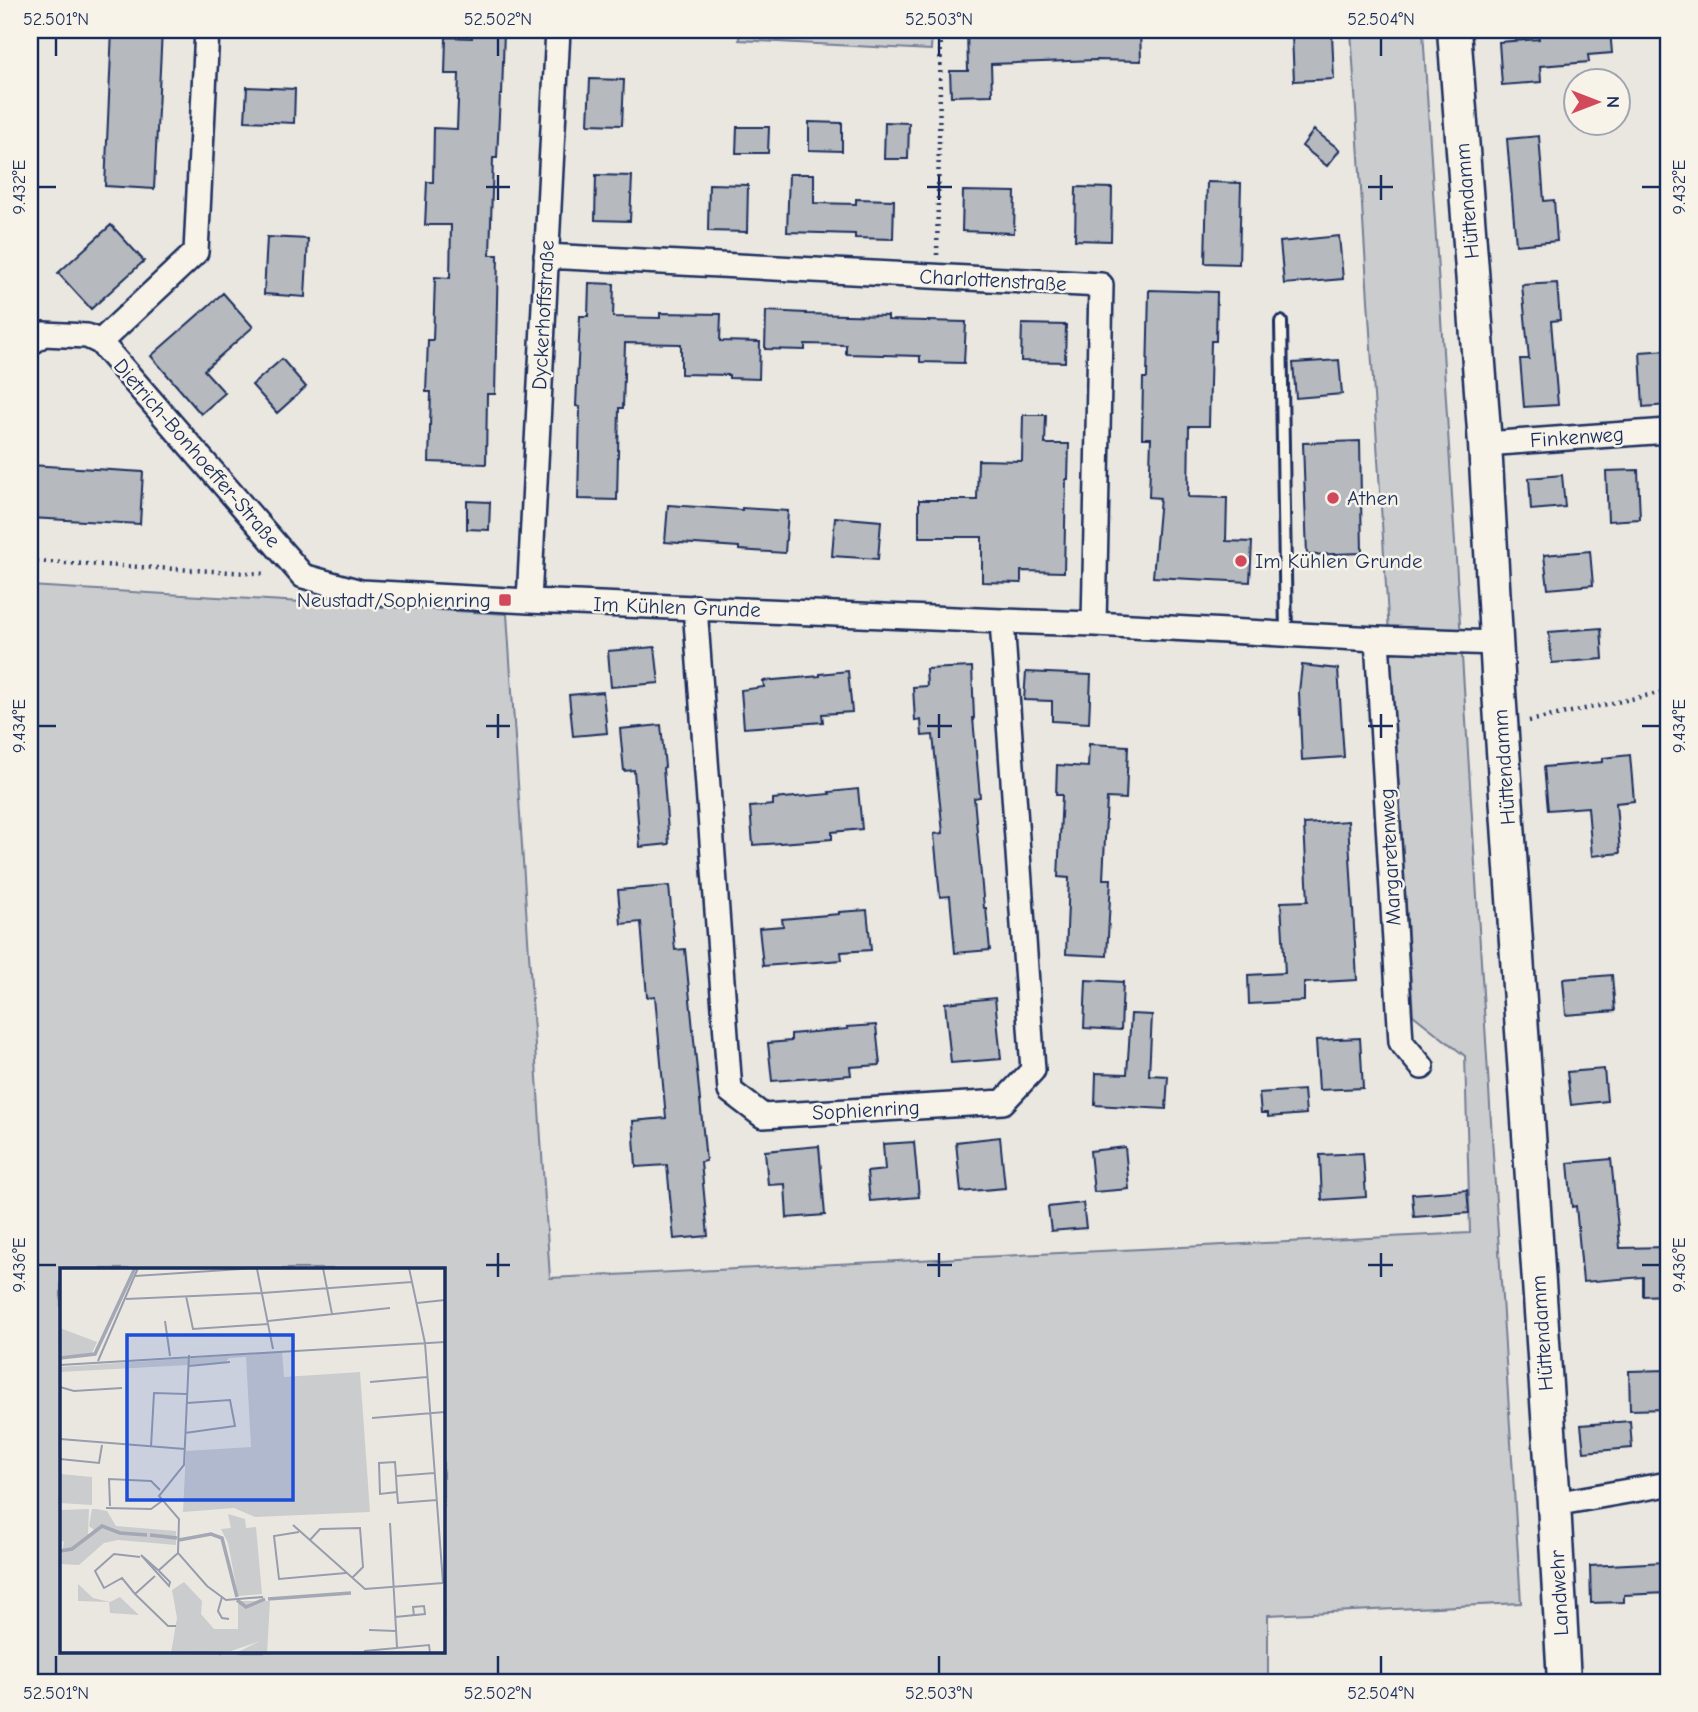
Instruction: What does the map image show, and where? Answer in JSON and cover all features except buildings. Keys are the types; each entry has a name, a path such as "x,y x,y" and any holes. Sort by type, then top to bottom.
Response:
{"street":[{"path":"100,342 195,251 207,30"},
{"name":"Dyckerhoffstraße","path":"529,601 558,30"},
{"name":"Hüttendamm","path":"1454,30 1485,444 1554,1504"},
{"name":"Charlottenstraße","path":"546,256 1101,285 1094,624"},
{"name":"Dietrich-Bonhoeffer-Straße","path":"30,344 43,334 86,336 100,342 303,576"},
{"name":"Finkenweg","path":"1485,444 1668,431"},
{"name":"Im Kühlen Grunde","path":"303,576 361,592 1497,643"},
{"name":"Sophienring","path":"695,607 730,1091 763,1116 1003,1102 1033,1070 1002,621"},
{"name":"Margaretenweg","path":"1377,639 1401,1042 1422,1067"},
{"path":"1554,1504 1668,1484"},
{"name":"Landwehr","path":"1554,1504 1564,1682"}],"lane":[{"path":"1280,322 1286,634"}],"path":[{"path":"937,277 941,30"},
{"path":"30,561 303,576"},
{"path":"1523,723 1668,691"}],"shaded area":[{"path":"740,30 932,30 931,50 739,40"},
{"path":"1351,30 1423,30 1521,1603 1268,1615 1268,1682 30,1682 30,586 507,614 550,1278 1470,1233 1465,1056 1413,1015"}],"place":[{"name":"Athen","path":"1333,498"},
{"name":"Im Kühlen Grunde","path":"1241,561"},
{"name":"Neustadt/Sophienring","path":"505,600"}]}
